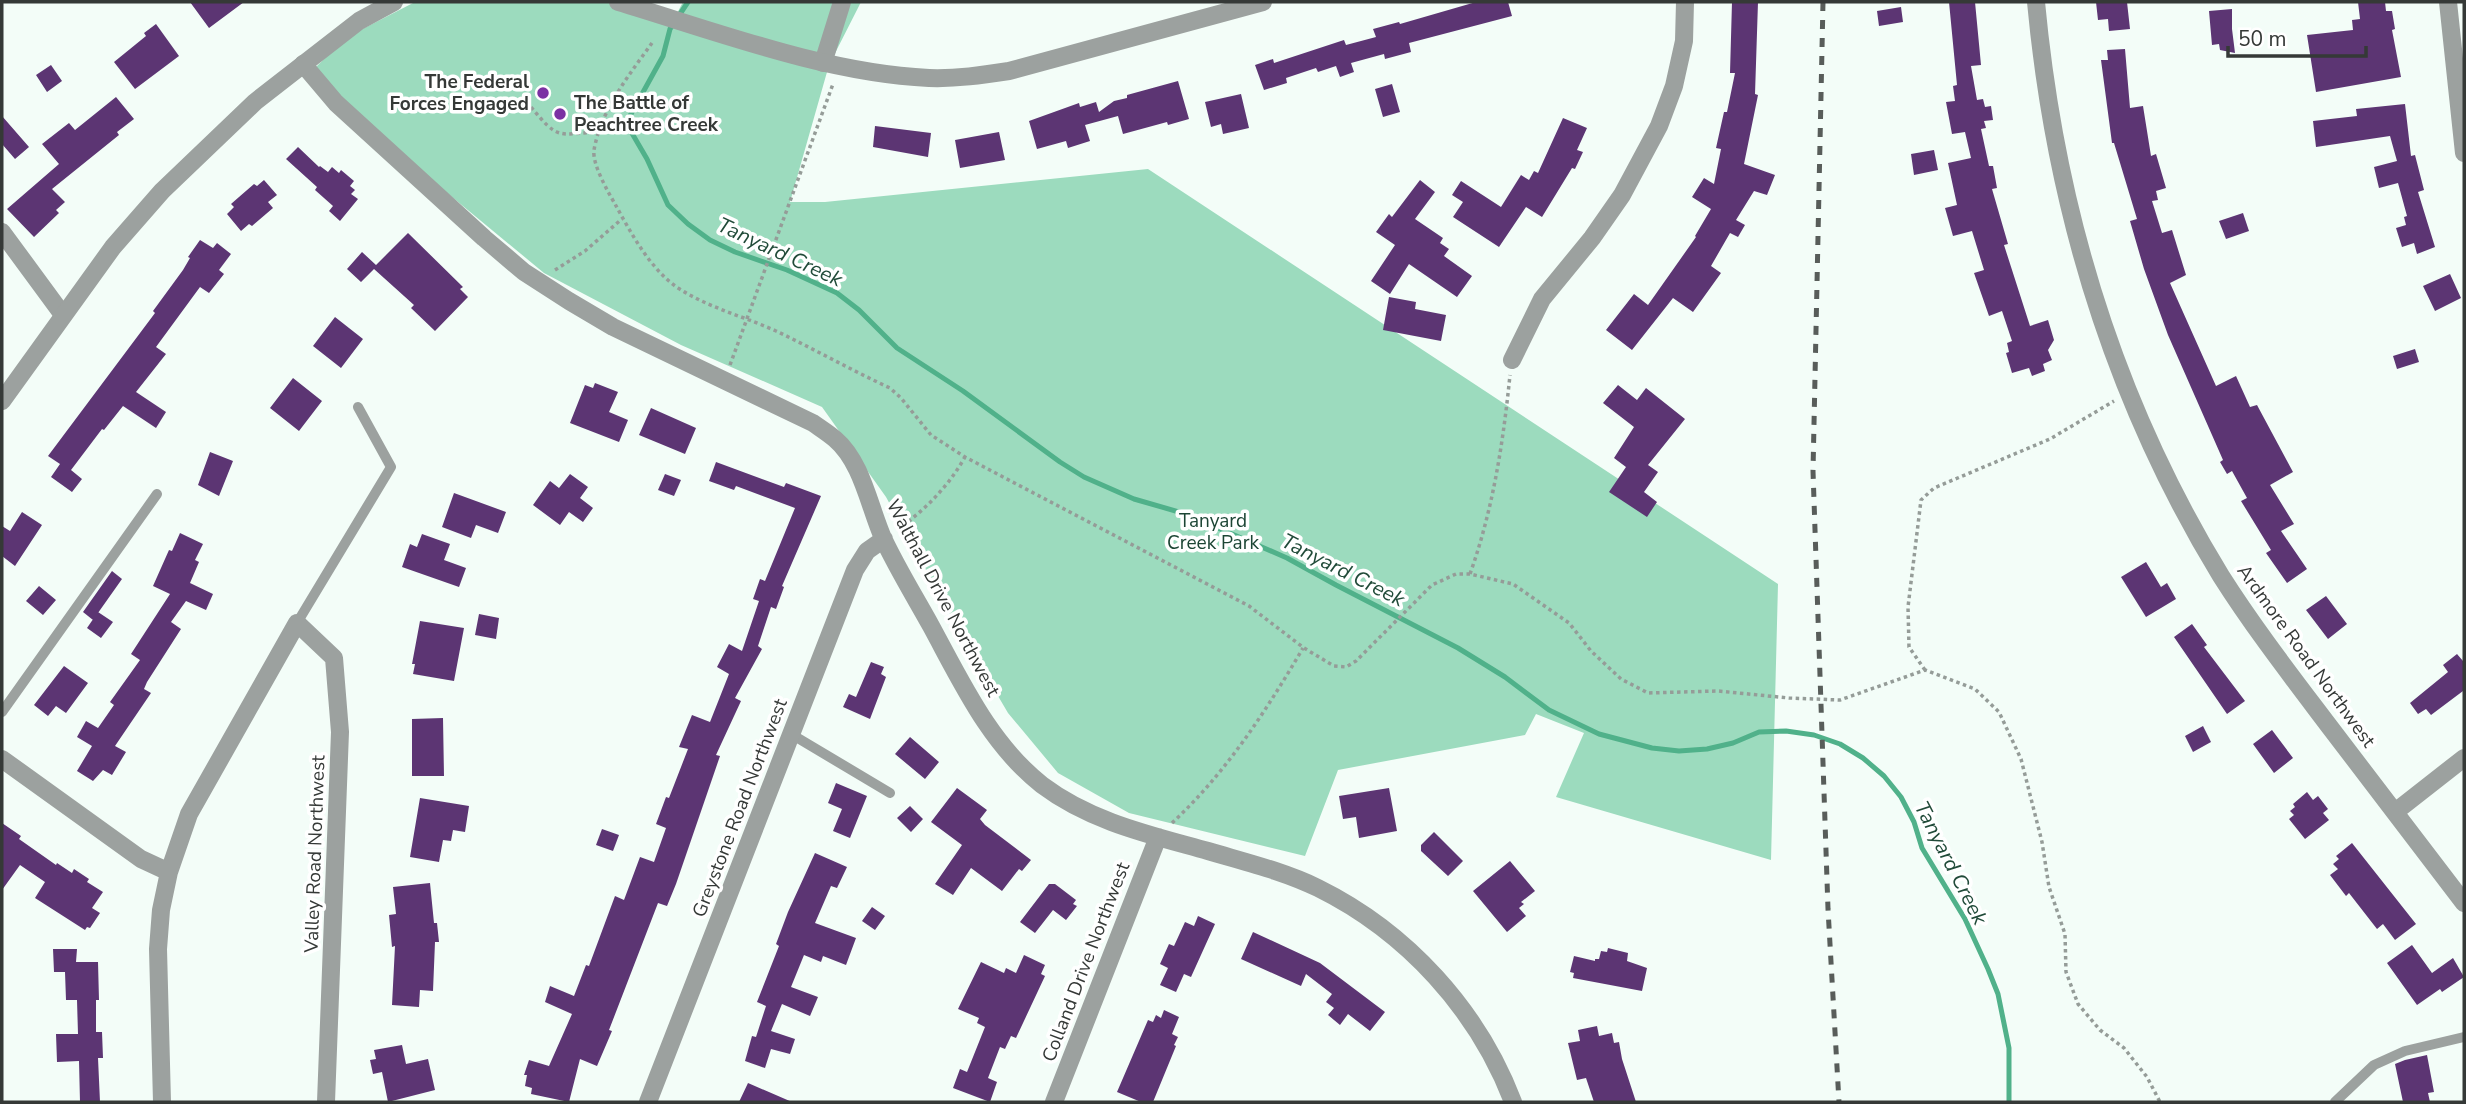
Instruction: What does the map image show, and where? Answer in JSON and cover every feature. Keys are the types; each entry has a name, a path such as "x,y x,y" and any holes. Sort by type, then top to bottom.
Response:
{"street":[{"path":"2,401 113,247 162,191 255,102 359,21 394,2"},
{"path":"618,2 823,63 930,78 970,77 1009,71 1263,2"},
{"path":"823,63 842,2"},
{"path":"1512,360 1542,299 1592,238 1622,195 1659,126 1674,86 1684,41 1685,2"},
{"name":"Ardmore Road Northwest","path":"2036,2 2055,148 2079,250 2114,359 2167,479 2222,577 2272,650 2464,903"},
{"path":"2448,2 2464,153"},
{"name":"Walthall Drive Northwest","path":"303,64 336,103 484,238 529,275 613,327 813,423 836,439 855,466 884,539 977,710 1009,754 1042,785 1076,807 1113,824 1280,872 1318,888 1354,908 1393,936 1429,969 1460,1005 1486,1045 1513,1102"},
{"path":"2,232 63,315"},
{"name":"Greystone Road Northwest","path":"648,1102 855,570 867,551 884,539"},
{"path":"162,1102 158,949 161,910 169,872 189,814 297,623"},
{"name":"Valley Road Northwest","path":"297,623 334,658 340,732 326,1102"},
{"path":"2395,812 2464,758"},
{"path":"2,759 141,859 169,872"},
{"name":"Colland Drive Northwest","path":"1054,1102 1158,837"}],"lane":[{"path":"297,623 391,467 358,407"},
{"path":"2,712 157,494"},
{"path":"791,734 890,793"},
{"path":"2335,1102 2374,1065 2405,1051 2464,1037"}],"path":[{"path":"652,43 621,87 593,153 603,184 618,210 648,257 677,288 724,312 794,340 890,388 931,435 965,457 1238,599 1304,648 1334,666 1346,667 1378,640 1426,591 1445,578 1469,575 1513,584 1569,623 1591,651 1621,679 1648,693 1718,691 1840,700 1925,670"},
{"path":"725,380 833,84"},
{"path":"531,107 550,131 558,134 600,132"},
{"path":"529,275 553,272 564,266 623,218"},
{"path":"1469,575 1485,531 1496,481 1512,360"},
{"path":"2128,394 2050,439 1934,488 1921,500 1908,607 1909,647 1925,670 1975,689 1999,712 2021,760 2036,818 2049,887 2065,934 2066,972 2078,1004 2100,1030 2124,1048 2147,1077 2161,1102"},
{"path":"884,539 921,513 954,476 965,457"},
{"path":"1158,837 1200,797 1239,747 1275,697 1304,648"}],"green space":[{"name":"Tanyard Creek Park","path":"606,2 673,21 683,2 861,2 829,65 790,202 825,202 1148,169 1778,584 1771,860 1556,797 1584,733 1536,714 1525,735 1338,770 1305,856 1129,813 1058,773 1008,713 886,497 822,407 681,345 544,273 310,73 345,38 413,3"}],"building":[{"path":"190,2 244,2 209,28"},
{"path":"1476,2 1508,2 1512,16 1409,43 1411,52 1385,59 1384,54 1351,63 1354,72 1340,77 1336,66 1318,72 1316,68 1286,78 1287,83 1264,90 1255,65 1273,59 1274,63 1344,40 1346,45 1376,37 1373,29"},
{"path":"1732,2 1758,2 1755,94 1758,95 1744,164 1775,175 1767,195 1754,191 1736,220 1745,225 1738,237 1730,233 1711,266 1721,273 1693,312 1673,298 1632,350 1606,330 1634,294 1648,305 1696,237 1711,209 1692,197 1704,178 1714,184 1721,149 1716,148 1735,73 1730,73"},
{"path":"1949,2 1975,2 1981,65 1971,66 1977,100 1983,99 1985,107 1991,106 1993,120 1984,121 1986,128 1981,129 1989,166 1993,166 1997,188 1992,189 2008,244 2004,245 2030,326 2048,320 2054,340 2048,350 2052,360 2043,364 2045,371 2032,376 2029,368 2012,373 2006,353 2009,352 2007,343 2012,341 2002,311 1989,316 1974,273 1984,270 1972,231 1953,236 1945,208 1957,205 1948,163 1971,158 1965,132 1952,134 1946,102 1955,101 1953,86 1957,85"},
{"path":"2096,2 2127,2 2130,29 2109,31 2108,19 2098,20"},
{"path":"2358,2 2385,2 2386,11 2392,11 2395,29 2392,30 2401,77 2316,92 2307,35 2353,30 2352,20 2360,19"},
{"path":"1901,7 1903,22 1879,26 1877,11"},
{"path":"2232,9 2235,53 2220,50 2219,44 2212,45 2209,11"},
{"path":"156,24 179,56 135,89 114,62 146,36 144,33"},
{"path":"2125,49 2130,108 2143,106 2151,156 2156,154 2166,188 2156,191 2158,200 2152,201 2162,233 2172,230 2186,275 2170,283 2216,386 2236,376 2250,407 2257,405 2293,472 2270,485 2294,524 2281,531 2307,569 2287,583 2266,553 2271,550 2241,501 2247,498 2232,471 2227,474 2220,462 2223,460 2168,335 2144,269 2130,221 2137,219 2112,143 2101,60 2108,60 2107,50"},
{"path":"51,65 62,81 47,92 36,75"},
{"path":"1178,81 1189,119 1123,134 1118,116 1085,125 1090,141 1068,148 1066,141 1037,149 1029,121 1079,103 1080,107 1096,102 1099,112 1114,101 1127,98 1127,95"},
{"path":"1392,84 1400,112 1383,117 1375,89"},
{"path":"1241,94 1249,128 1223,134 1221,124 1211,127 1205,102"},
{"path":"116,97 134,119 117,132 119,135 52,189 65,202 56,210 59,213 34,237 7,209 59,164 42,144 69,123 75,130"},
{"path":"2405,104 2411,156 2415,155 2424,190 2418,192 2435,247 2417,254 2414,243 2402,247 2396,228 2406,225 2404,217 2407,216 2398,183 2379,188 2374,167 2397,161 2390,136 2316,147 2313,121 2357,116 2356,109"},
{"path":"2,116 29,147 15,159 2,144"},
{"path":"1563,118 1587,128 1577,150 1583,152 1575,169 1572,168 1542,217 1526,207 1499,247 1453,217 1463,202 1452,195 1461,181 1501,207 1521,175 1529,180 1534,171 1538,173"},
{"path":"875,126 931,133 928,157 873,147"},
{"path":"999,132 1005,160 960,168 955,140"},
{"path":"298,147 319,167 328,172 332,167 339,173 341,170 354,181 350,186 355,190 351,194 358,199 340,221 329,211 333,206 315,190 317,187 286,159"},
{"path":"1934,150 1938,170 1914,175 1911,154"},
{"path":"264,180 277,195 268,202 273,208 252,226 249,224 241,231 227,214 234,207 231,204 254,184 257,186"},
{"path":"1420,180 1435,192 1415,219 1443,238 1440,243 1449,249 1444,256 1472,276 1457,297 1409,264 1390,294 1371,281 1395,245 1376,232 1389,214 1392,217"},
{"path":"2243,213 2249,231 2226,239 2219,221"},
{"path":"408,233 463,287 460,289 468,297 435,331 411,308 414,305 374,269 361,282 347,269 362,252 376,265"},
{"path":"200,240 213,248 217,243 231,254 219,270 224,274 209,293 200,287 156,347 166,354 136,392 166,412 156,428 123,406 71,470 82,479 72,492 51,477 60,464 48,456 155,313 153,311 183,270"},
{"path":"2450,274 2461,298 2435,311 2423,286"},
{"path":"1389,297 1416,302 1415,309 1446,315 1441,341 1383,330"},
{"path":"335,317 363,339 341,368 313,346"},
{"path":"2415,349 2419,362 2397,369 2393,356"},
{"path":"293,378 322,401 299,431 270,408"},
{"path":"595,383 618,392 609,412 628,420 619,442 570,423 585,385 593,388"},
{"path":"1618,385 1637,400 1646,388 1685,419 1648,465 1658,472 1644,492 1657,502 1647,517 1609,492 1626,467 1614,458 1634,427 1603,403"},
{"path":"651,408 696,428 685,454 639,435"},
{"path":"210,452 233,461 219,496 198,485"},
{"path":"716,462 784,487 786,483 821,496 782,586 784,587 776,609 771,607 758,646 762,649 735,698 741,701 716,755 720,756 676,884 667,906 658,903 597,1066 580,1059 569,1102 531,1094 532,1088 525,1086 527,1075 524,1075 529,1060 549,1066 572,1014 545,1002 550,986 574,996 586,965 589,966 615,896 624,900 640,857 654,862 666,828 656,824 688,749 679,747 692,715 710,722 729,674 717,667 729,644 742,651 759,601 753,599 760,579 765,581 795,508 736,486 734,490 709,481"},
{"path":"570,474 588,487 580,498 593,508 583,522 569,512 560,525 533,505 550,481 559,488"},
{"path":"665,474 681,480 674,496 658,490"},
{"path":"454,493 506,512 498,533 476,525 471,538 442,527"},
{"path":"22,512 42,525 15,566 2,556 2,526 10,531"},
{"path":"180,533 203,544 195,560 199,562 190,583 213,594 206,610 186,601 171,622 181,629 147,682 144,689 151,693 115,746 126,752 112,775 103,770 93,781 77,771 92,746 77,737 86,721 98,728 114,705 110,702 140,660 131,654 170,594 153,586"},
{"path":"422,534 450,544 444,560 466,568 459,587 402,567 410,544 417,547"},
{"path":"2146,562 2161,587 2167,583 2176,599 2146,617 2121,577"},
{"path":"112,571 122,579 93,620 83,612"},
{"path":"39,586 56,600 43,615 26,601"},
{"path":"2326,596 2347,624 2328,639 2306,610"},
{"path":"98,612 113,622 101,638 87,628"},
{"path":"479,614 499,618 496,639 475,635"},
{"path":"420,621 464,628 454,681 413,674 415,664 412,664"},
{"path":"2192,624 2207,645 2204,647 2245,701 2227,714 2174,637"},
{"path":"2457,654 2464,660 2464,692 2431,715 2426,709 2418,714 2410,703 2448,672 2443,665"},
{"path":"871,662 884,667 881,674 886,677 870,719 843,707 849,694 856,697"},
{"path":"64,666 88,683 66,713 56,706 48,716 34,705"},
{"path":"443,718 444,776 412,776 412,719"},
{"path":"2203,726 2211,742 2193,752 2185,736"},
{"path":"2272,730 2293,758 2274,773 2253,744"},
{"path":"910,737 939,762 925,779 895,754"},
{"path":"836,783 867,796 850,838 833,831 842,809 828,803"},
{"path":"957,788 987,810 980,819 985,825 1031,860 1022,871 1019,869 1002,891 971,868 953,895 935,884 962,845 931,822"},
{"path":"1389,788 1397,831 1359,838 1356,817 1343,819 1339,796"},
{"path":"2307,792 2313,800 2318,796 2328,809 2323,813 2329,820 2305,839 2289,819 2294,815 2290,811 2295,807 2293,804"},
{"path":"420,798 469,806 465,832 453,830 451,841 443,840 439,862 410,857"},
{"path":"910,806 923,819 911,832 897,818"},
{"path":"2,823 21,836 19,839 56,865 57,863 72,873 74,869 89,879 87,882 103,892 92,908 100,913 90,928 85,930 35,898 45,882 20,865 2,890"},
{"path":"602,829 619,835 613,851 596,845"},
{"path":"1434,832 1463,861 1448,876 1421,851 1421,845"},
{"path":"2352,843 2416,924 2395,940 2383,924 2377,929 2349,893 2346,896 2330,875 2338,869 2333,864 2339,859 2336,856"},
{"path":"815,853 847,867 837,888 831,886 815,923 856,938 846,965 823,956 821,962 804,955 791,987 818,997 810,1016 782,1004 771,1031 795,1039 790,1054 771,1049 765,1068 745,1061 752,1036 756,1037 766,1006 757,1002 779,946 776,944 788,912"},
{"path":"1510,861 1535,891 1521,902 1524,904 1519,908 1526,916 1507,932 1473,891"},
{"path":"430,883 439,942 435,942 433,991 420,990 419,1007 392,1005 395,946 392,947 389,915 396,914 393,887"},
{"path":"1049,884 1055,884 1076,900 1073,904 1077,906 1066,920 1053,910 1035,933 1020,922"},
{"path":"872,907 885,916 875,930 862,921"},
{"path":"1198,916 1215,924 1191,977 1184,974 1176,992 1160,985 1168,968 1160,964 1169,944 1174,946 1185,922 1194,926"},
{"path":"1253,932 1320,963 1385,1012 1370,1031 1348,1014 1340,1025 1328,1015 1334,1008 1326,1002 1332,994 1306,974 1301,986 1241,959"},
{"path":"2412,945 2432,973 2453,958 2464,977 2417,1005 2387,963"},
{"path":"1608,948 1628,953 1627,961 1647,968 1642,991 1573,978 1574,973 1570,972 1574,956 1595,961 1599,959 1601,951 1607,952"},
{"path":"53,949 77,949 76,962 98,962 96,1032 102,1032 103,1058 98,1058 100,1102 80,1102 79,1061 57,1062 56,1034 78,1034 77,1000 66,1000 65,972 54,972"},
{"path":"1024,955 1045,965 1041,974 1045,976 1016,1038 1011,1036 1005,1049 1000,1047 988,1078 997,1082 990,1102 953,1088 960,1069 967,1072 985,1027 977,1023 979,1018 958,1009 981,962 1004,973 1006,968 1016,973"},
{"path":"1164,1010 1179,1017 1172,1034 1178,1037 1174,1045 1176,1046 1153,1102 1141,1102 1117,1092 1148,1020 1153,1022 1156,1015 1161,1018"},
{"path":"1597,1026 1599,1036 1612,1033 1614,1043 1619,1042 1636,1102 1594,1102 1586,1078 1577,1080 1568,1043 1580,1041 1578,1030"},
{"path":"402,1045 406,1064 428,1059 435,1090 388,1102 382,1072 373,1074 370,1060 376,1059 374,1050"},
{"path":"2427,1055 2434,1092 2428,1093 2430,1102 2403,1102 2395,1064"},
{"path":"748,1083 792,1102 739,1102"}],"waterway":[{"name":"Tanyard Creek","path":"688,2 670,29 663,56 626,123 647,159 668,205 710,240 837,293 859,310 897,348 1084,477 1134,499 1186,514 1287,558 1458,648 1505,677 1549,710 1599,734 1652,748 1679,751 1707,749 1733,743 1759,732 1786,731 1814,735 1840,744 1863,758 1884,776 1901,797 1914,822 1922,848 1965,919 1988,969 1998,994 2009,1048 2009,1102"}],"railway":[{"path":"1823,2 1813,471 1828,909 1839,1102"}],"place":[{"name":"The Federal Forces Engaged","path":"543,93"},
{"name":"The Battle of Peachtree Creek","path":"560,114"}]}
